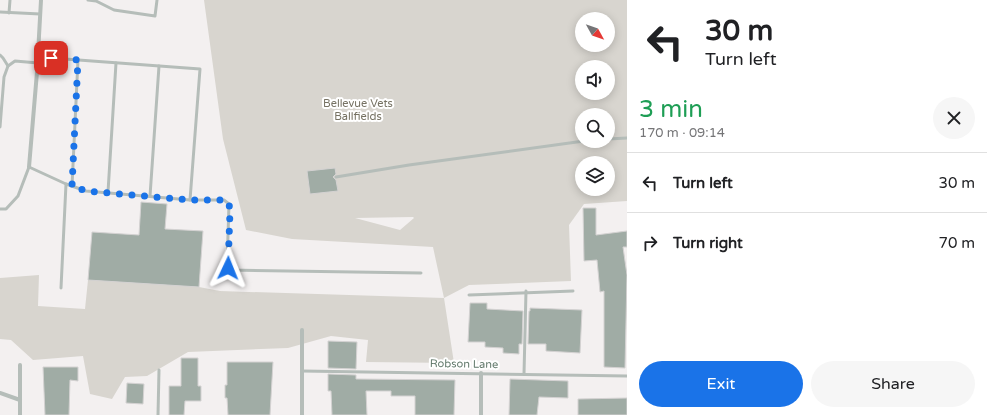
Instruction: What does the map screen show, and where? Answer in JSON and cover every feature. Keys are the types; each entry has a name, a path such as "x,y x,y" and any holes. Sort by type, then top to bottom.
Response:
{"street":[{"path":"29,168 38,62 41,0"},
{"path":"302,330 302,415"},
{"path":"20,365 20,415"},
{"path":"481,373 481,415"},
{"path":"0,394 20,400"}],"lane":[{"path":"9,13 10,0"},
{"path":"88,0 96,1 114,10 156,16 157,0"},
{"path":"0,12 40,14"},
{"path":"0,55 8,66"},
{"path":"38,57 200,68 190,200"},
{"path":"72,186 78,60"},
{"path":"0,127 4,77 8,66 15,61 38,62"},
{"path":"108,192 116,63"},
{"path":"150,196 159,66"},
{"path":"615,139 627,138"},
{"path":"336,177 409,165 575,142"},
{"path":"0,209 6,209 18,196 29,168 86,191 190,200 224,200 229,204 227,266 230,270 421,273"},
{"path":"61,288 66,184"},
{"path":"470,294 526,291 573,291"},
{"path":"524,374 526,291"},
{"path":"158,415 159,370"},
{"name":"Robson Lane","path":"302,370 627,376"}],"green space":[{"name":"Bellevue Vets Ballfields","path":"204,0 627,0 627,201 584,204 569,225 571,281 469,285 444,298 433,247 292,239 246,230 223,139","holes":["355,218 414,218 400,230"]},
{"path":"39,275 38,306 85,309 88,280 199,287 220,291 444,298 454,363 366,362 368,340 331,336 288,348 188,352 147,376 125,377 112,399 90,394 83,356 33,360 11,340 0,339 0,278"}],"building":[{"path":"335,168 336,174 333,177 336,180 338,191 310,194 307,171"},
{"path":"141,202 167,204 165,229 203,231 199,287 88,280 92,232 139,235"},
{"path":"583,208 596,208 596,235 627,231 627,247 623,247 627,275 625,368 604,367 604,291 600,292 597,260 584,261"},
{"path":"470,303 487,303 487,309 523,311 522,344 519,344 519,354 503,353 503,348 485,347 485,342 468,342"},
{"path":"530,308 582,310 580,353 546,351 546,344 528,344"},
{"path":"328,341 357,342 356,369 328,368"},
{"path":"181,358 198,358 198,386 201,386 201,401 185,401 184,415 169,415 169,386 181,386"},
{"path":"227,362 273,362 270,415 228,415 227,398 225,398 225,385 227,385"},
{"path":"43,367 78,367 78,381 70,380 69,415 45,415"},
{"path":"328,374 356,375 356,379 455,380 454,415 415,415 415,396 391,396 391,391 366,391 367,415 332,415 331,391 328,391"},
{"path":"510,379 568,381 568,398 539,397 537,415 509,415"},
{"path":"127,383 144,384 143,404 126,403"},
{"path":"627,398 627,415 578,415 578,399"}],"route":[{"path":"51,58 78,60 72,186 86,191 190,200 224,200 229,204 230,211 228,268"}]}
